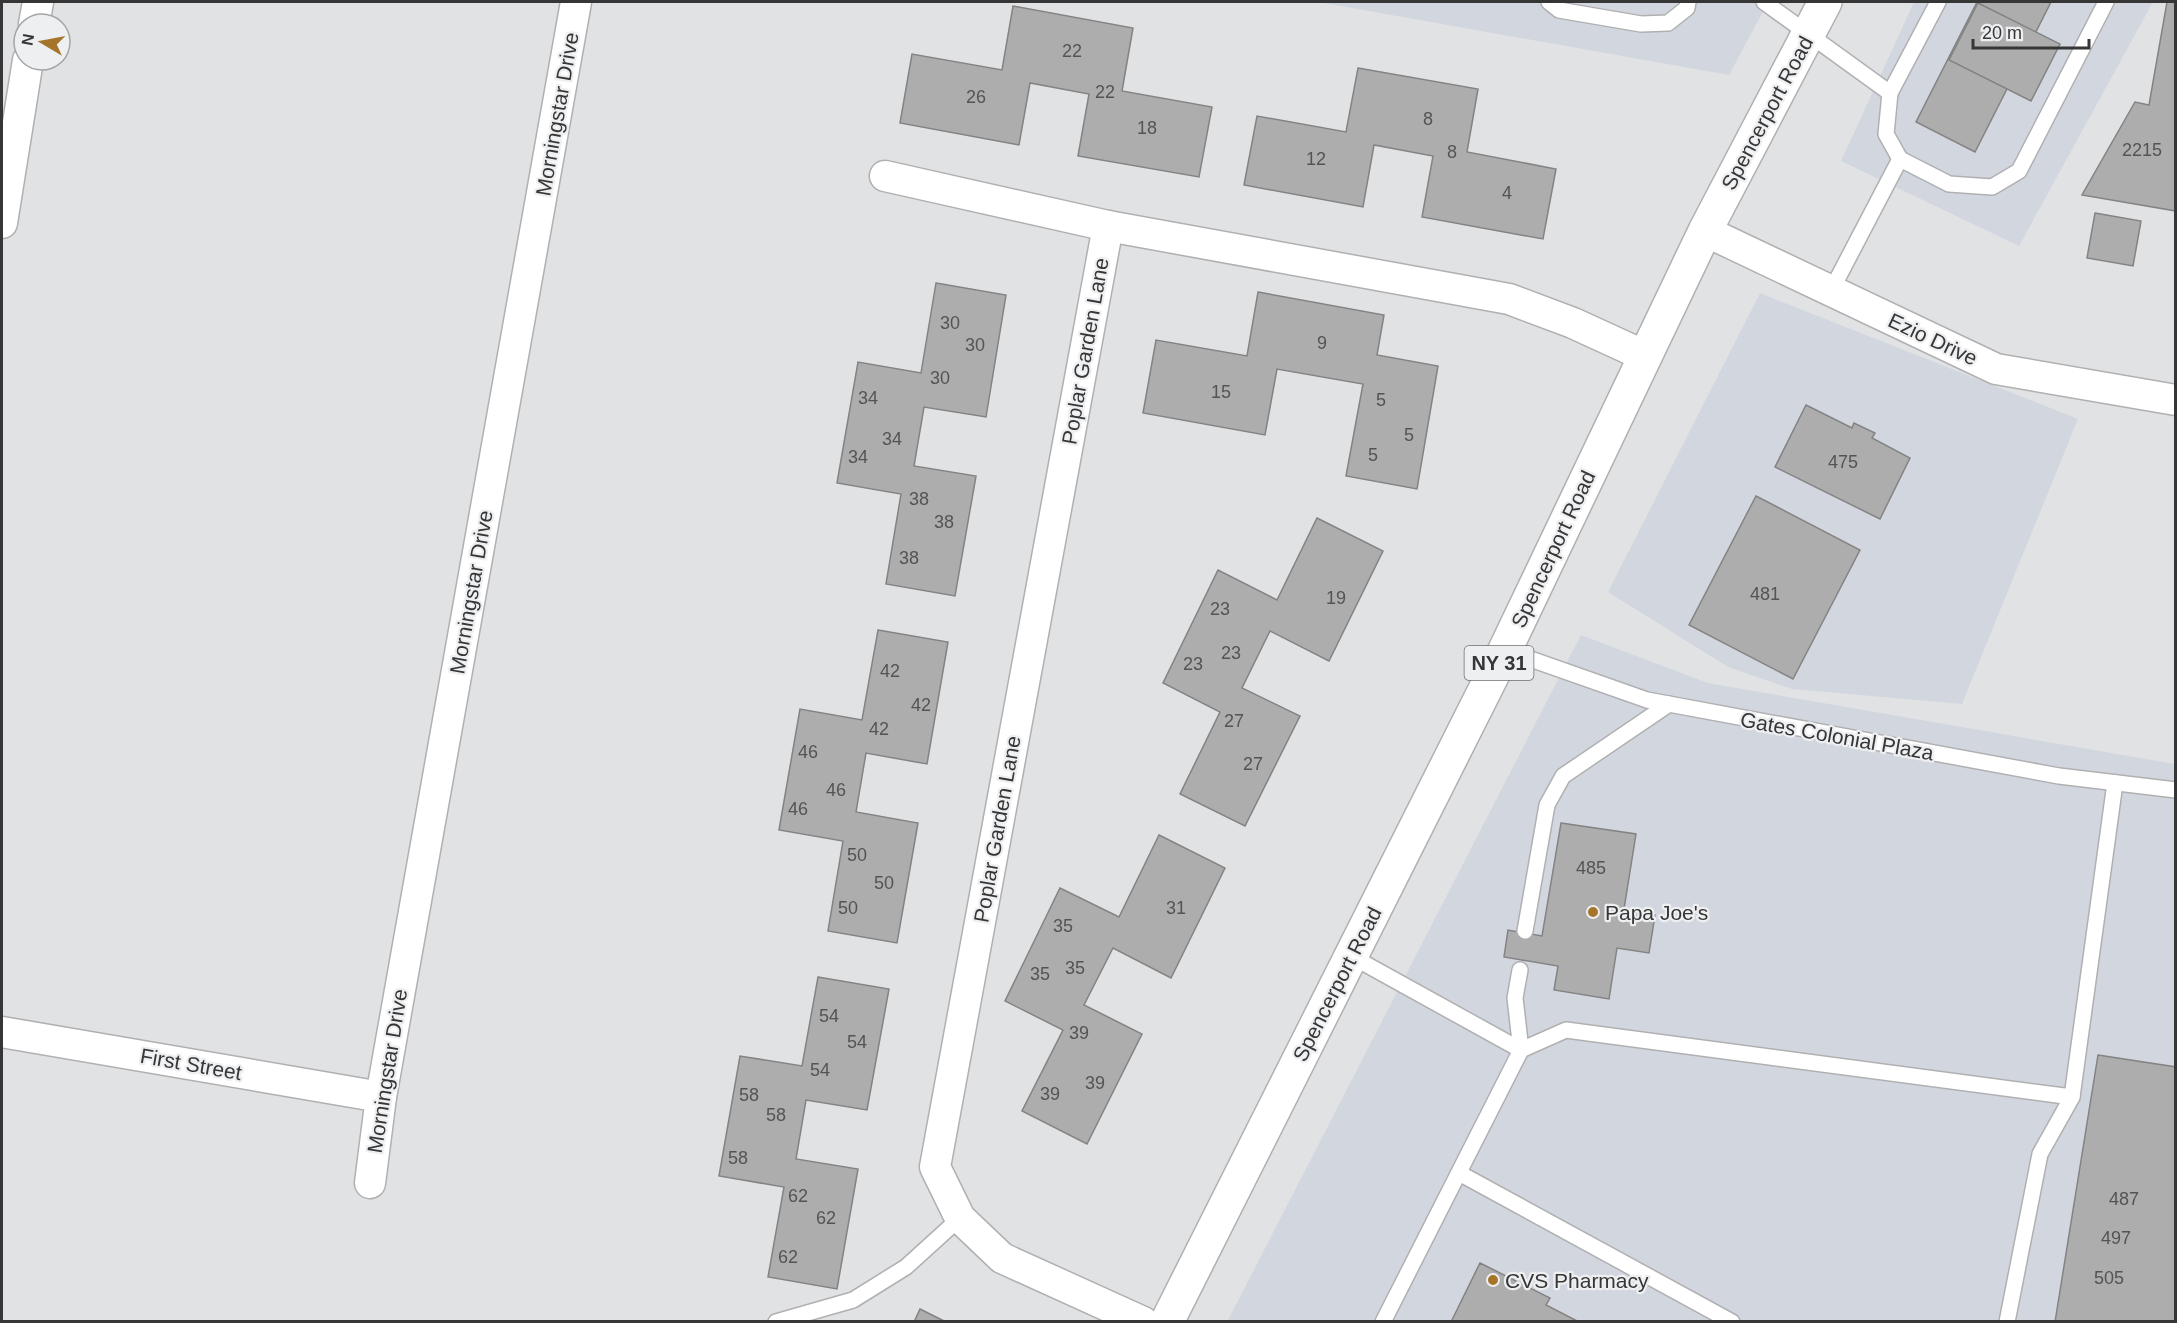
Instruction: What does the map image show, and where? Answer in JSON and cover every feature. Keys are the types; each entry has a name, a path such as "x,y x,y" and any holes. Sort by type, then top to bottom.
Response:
{"main road":[{"name":"Spencerport Road","path":"1167,1322 1505,650 1705,231 1826,2"}],"street":[{"name":"Morningstar Drive","path":"370,1183 381,1097 576,2"},
{"path":"2,223 26,72"},
{"path":"885,176 1108,226 1509,298 1573,323 1645,356"},
{"name":"Poplar Garden Lane","path":"1108,226 935,1167 960,1218 1002,1258 1143,1322"},
{"name":"Ezio Drive","path":"1705,231 1996,369 2175,400"},
{"name":"First Street","path":"2,1032 381,1097"}],"lane":[{"path":"1549,2 1559,10 1641,24 1668,23 1687,8 1688,2"},
{"path":"1764,2 1890,93"},
{"path":"1938,2 1890,93 1886,134 1900,159 1949,184 1992,187 2019,171 2106,2"},
{"path":"1832,291 1900,159"},
{"name":"Gates Colonial Plaza","path":"1505,650 1647,700 2059,776 2175,790"},
{"path":"1525,931 1547,805 1563,776 1669,704"},
{"path":"2007,1322 2040,1154 2072,1097 2115,783"},
{"path":"1351,956 1521,1050"},
{"path":"1383,1322 1521,1050 1515,998 1520,970"},
{"path":"1521,1050 1566,1030 2072,1097"},
{"path":"1459,1173 1732,1322"},
{"path":"776,1322 853,1300 906,1267 960,1218"}],"shaded area":[{"path":"1318,2 1768,2 1729,75"},
{"path":"1914,2 2153,2 2019,246 1841,161"},
{"path":"1760,293 2078,419 1962,704 1792,689 1728,667 1608,592"},
{"path":"1581,635 1708,683 2175,764 2175,1321 1227,1322"}],"building":[{"path":"1977,2 2051,2 1975,152 1916,122"},
{"path":"2167,2 2176,2 2176,211 2082,195 2135,102 2149,105"},
{"path":"1978,3 2060,44 2031,101 1949,60"},
{"path":"1013,6 1133,28 1122,91 1212,107 1199,177 1078,156 1089,94 1030,83 1019,145 900,123 912,54 1002,70"},
{"path":"1358,68 1478,89 1467,152 1556,169 1543,239 1422,217 1433,156 1374,145 1363,207 1244,185 1257,116 1346,132"},
{"path":"2095,213 2141,221 2133,266 2087,258"},
{"path":"936,283 1006,295 986,417 924,407 914,466 976,476 955,596 886,584 901,494 837,483 858,362 921,373"},
{"path":"1258,292 1384,315 1377,355 1438,366 1417,489 1346,476 1363,384 1277,369 1265,435 1143,413 1156,340 1247,356"},
{"path":"1806,405 1852,428 1854,423 1875,433 1872,438 1910,458 1880,519 1775,467"},
{"path":"1756,496 1860,550 1793,679 1689,625"},
{"path":"1317,518 1383,551 1329,661 1270,631 1242,688 1300,716 1245,826 1180,794 1220,712 1163,683 1218,570 1277,600"},
{"path":"878,630 948,642 927,764 866,753 856,812 918,823 897,943 828,931 843,841 779,830 800,709 862,720"},
{"name":"Papa Joe's","path":"1561,823 1636,834 1624,909 1655,915 1649,953 1617,948 1609,999 1554,990 1558,966 1504,957 1508,930 1542,936"},
{"path":"1159,835 1225,868 1171,978 1113,948 1084,1005 1142,1034 1087,1144 1022,1111 1063,1030 1005,1001 1060,888 1119,917"},
{"path":"818,977 889,989 867,1110 806,1100 796,1159 858,1169 837,1289 768,1277 784,1187 719,1176 740,1056 802,1066"},
{"path":"2098,1055 2176,1067 2176,1322 2055,1322"},
{"name":"CVS Pharmacy","path":"1480,1263 1550,1298 1546,1305 1579,1322 1451,1322"},
{"path":"920,1309 946,1322 914,1322"}],"place":[{"name":"Papa Joe's","path":"1593,912"},
{"name":"CVS Pharmacy","path":"1493,1280"}]}
